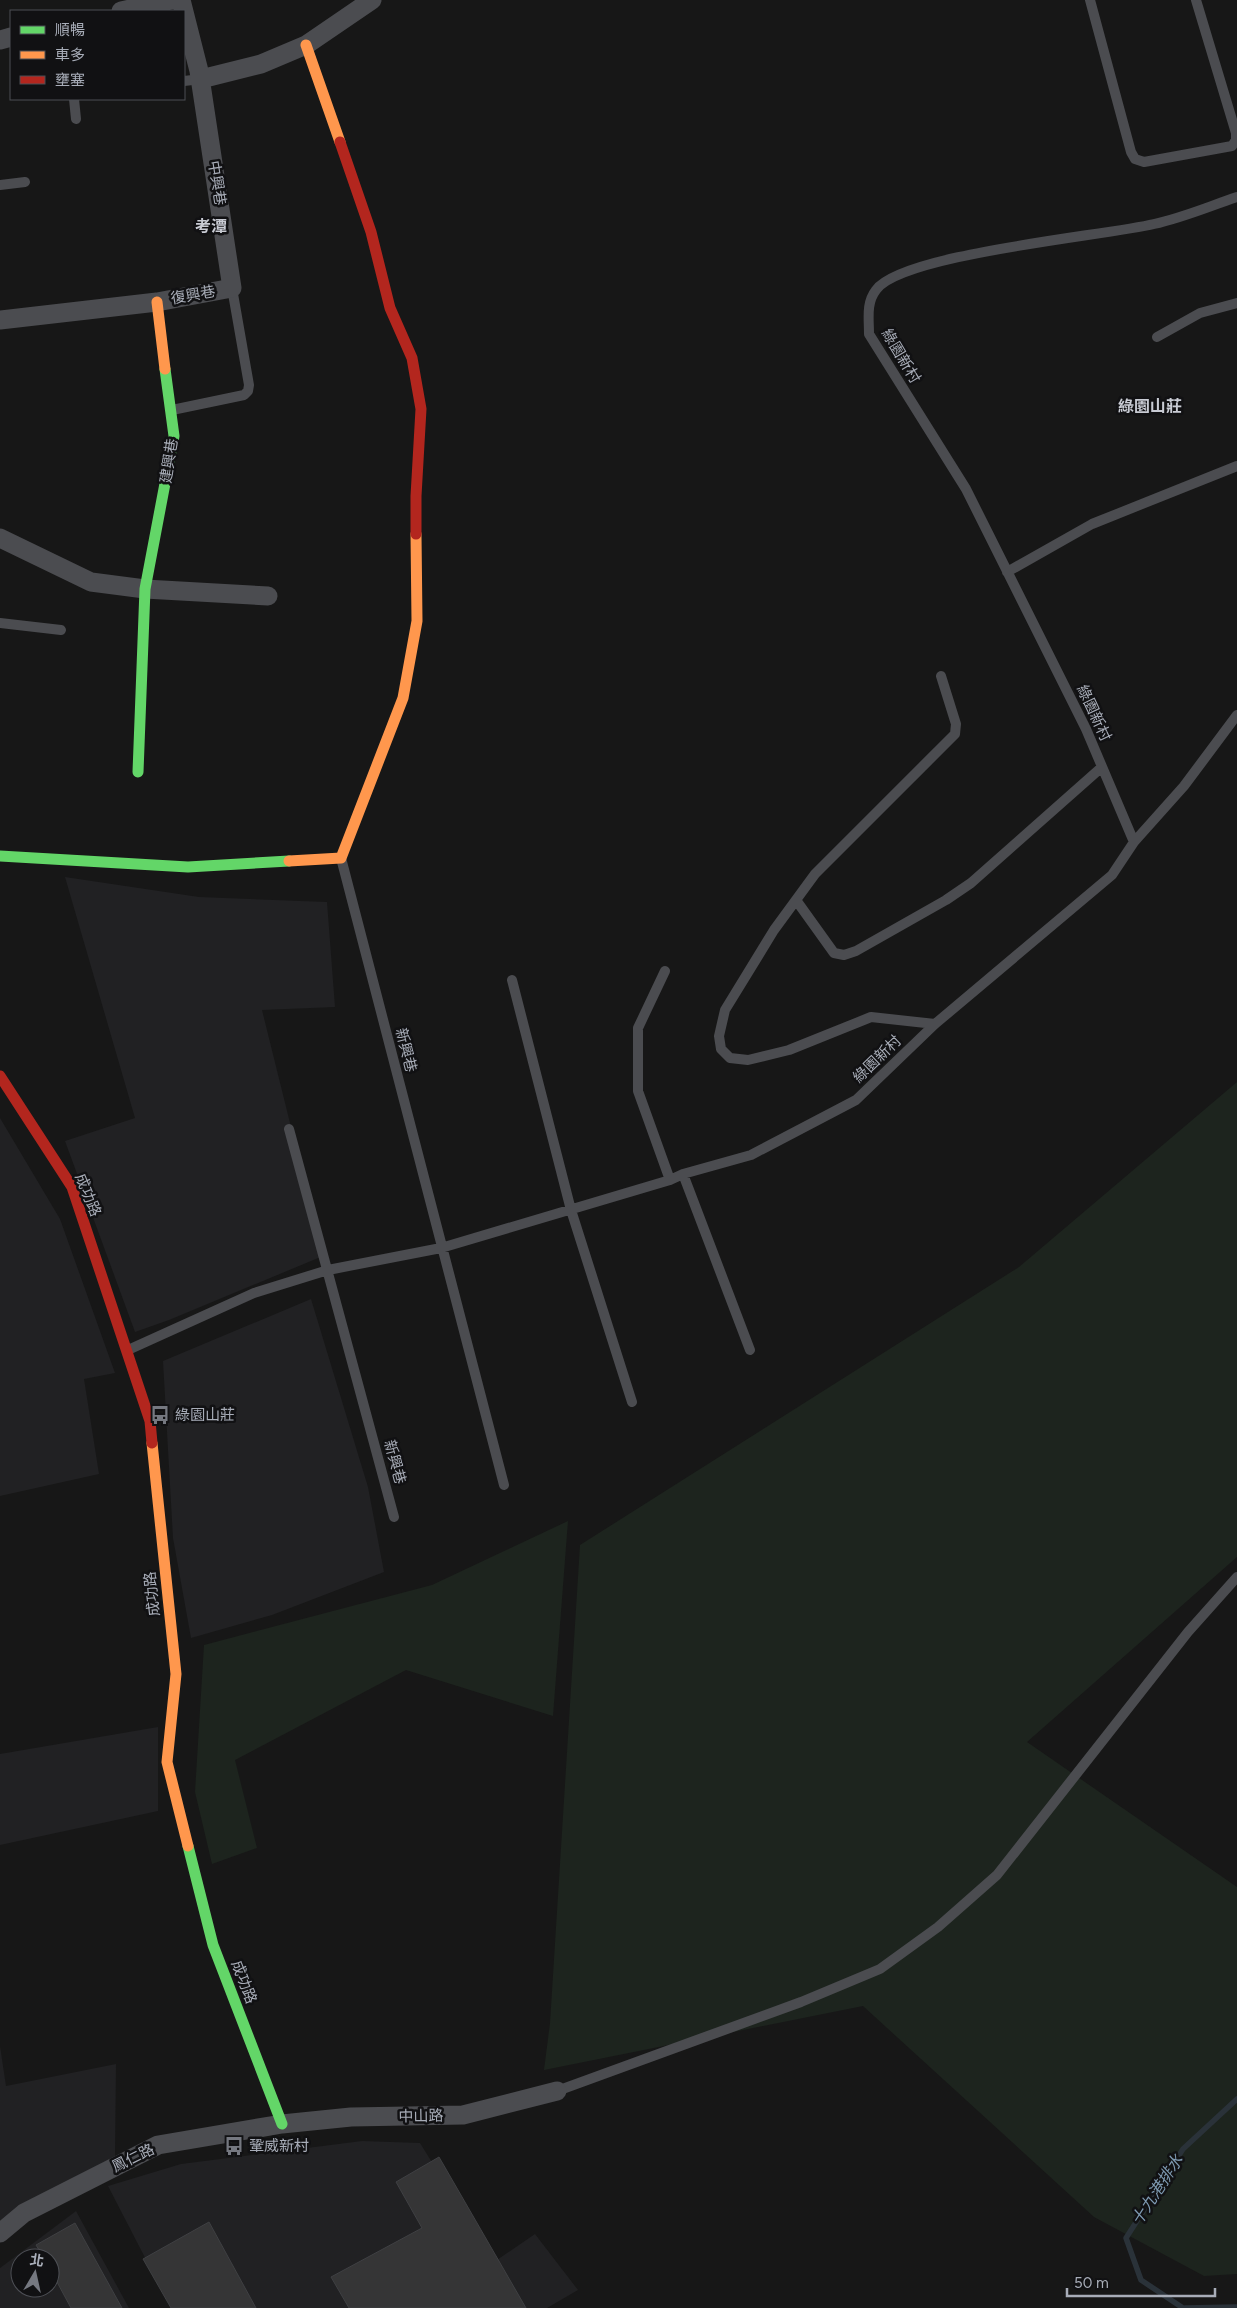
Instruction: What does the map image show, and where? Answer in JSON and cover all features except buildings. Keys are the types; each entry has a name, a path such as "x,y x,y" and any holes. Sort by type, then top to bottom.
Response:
{"street":[{"path":"126,10 171,0"},
{"path":"192,80 262,64 306,45 372,0"},
{"name":"中興巷","path":"185,29 192,80 232,288"},
{"path":"0,856 188,867 341,858 403,698 417,621 416,496 421,409 412,358 390,308 371,232 306,45"},
{"name":"復興巷","path":"0,320 157,302 232,288"},
{"name":"建興巷","path":"138,772 145,589 173,447 171,410 157,302"},
{"path":"0,538 91,582 145,589 268,596"},
{"name":"成功路","path":"0,1076 72,1187 125,1352 150,1421 176,1674 168,1762 213,1945 282,2124"},
{"name":"中山路","path":"282,2124 350,2116 463,2115 557,2091"},
{"name":"鳳仁路","path":"0,2233 24,2213 158,2145 282,2124"}],"lane":[{"path":"1090,0 1131,152 1135,160 1144,162 1232,146 1236,140 1236,133 1196,0"},
{"path":"74,100 76,119"},
{"path":"0,185 25,182"},
{"name":"綠園新村","path":"1134,842 1086,729 966,489 869,334 868,305 876,288 904,272 964,256 1155,224 1237,197"},
{"name":"復興巷","path":"171,410 244,395 248,391 249,384 232,288"},
{"path":"1157,337 1200,313 1237,303"},
{"path":"1007,572 1092,524 1237,466"},
{"path":"0,623 61,630"},
{"path":"935,1024 871,1017 789,1050 748,1060 730,1058 720,1049 719,1036 724,1010 774,930 815,874 955,734 956,724 941,676"},
{"name":"綠園新村","path":"571,1210 670,1180 683,1174 751,1155 856,1100 935,1024 1112,875 1134,842 1184,786 1237,715"},
{"path":"796,900 834,954 844,955 856,951 946,900 971,883 1102,767"},
{"name":"新興巷","path":"341,858 504,1485"},
{"path":"665,971 638,1028 638,1091 670,1180"},
{"path":"512,980 571,1210 632,1402"},
{"name":"新興巷","path":"288,1129 328,1270 394,1518"},
{"path":"683,1174 750,1350"},
{"path":"125,1352 254,1293 328,1270 441,1248 571,1210"},
{"path":"557,2091 801,2002 880,1969 938,1927 997,1875 1188,1632 1237,1577"}],"shaded area":[{"path":"65,877 199,897 327,902 335,1007 262,1010 323,1256 169,1320 135,1332 65,1141 135,1118"},
{"path":"1237,1082 1237,1557 1027,1742 1237,1887 1237,2274 1204,2276 1094,2217 863,2006 544,2070 550,2023 580,1545 1019,1267"},
{"path":"0,1118 60,1219 115,1373 84,1379 99,1474 0,1496"},
{"path":"311,1299 368,1487 384,1572 272,1615 191,1638 173,1538 163,1361"},
{"path":"568,1521 553,1716 406,1670 235,1760 257,1848 212,1864 195,1792 204,1645 432,1585"},
{"path":"158,1727 158,1811 0,1845 0,1754"},
{"path":"0,2046 6,2086 116,2064 115,2156 0,2230"},
{"path":"362,2141 420,2143 494,2262 535,2234 578,2290 547,2308 171,2308 108,2186 181,2164"},
{"path":"76,2211 129,2308 0,2308 0,2268 10,2260 10,2298 60,2298 60,2248 27,2248"}],"waterway":[{"name":"十九港排水","path":"1183,2308 1141,2280 1126,2238 1183,2149 1237,2099"},
{"name":"十九港排水","path":"1185,2308 1237,2307"}],"traffic: fast":[{"path":"138,772 145,589 174,436 165,369"},
{"path":"0,856 188,867 289,861"},
{"path":"188,1846 213,1945 282,2124"}],"traffic: slow":[{"path":"306,45 340,142"},
{"path":"157,302 165,369"},
{"path":"289,861 341,858 403,698 417,621 416,534"},
{"path":"152,1443 176,1674 167,1762 188,1846"}],"traffic: jam":[{"path":"340,142 371,232 390,308 412,358 421,409 416,496 416,534"},
{"path":"0,1076 72,1187 150,1421 152,1443"}],"place":[{"name":"綠園山莊","path":"160,1415"},
{"name":"鞏威新村","path":"234,2146"}],"district":[{"name":"考潭","path":"211,226"},
{"name":"綠園山莊","path":"1150,406"}]}
